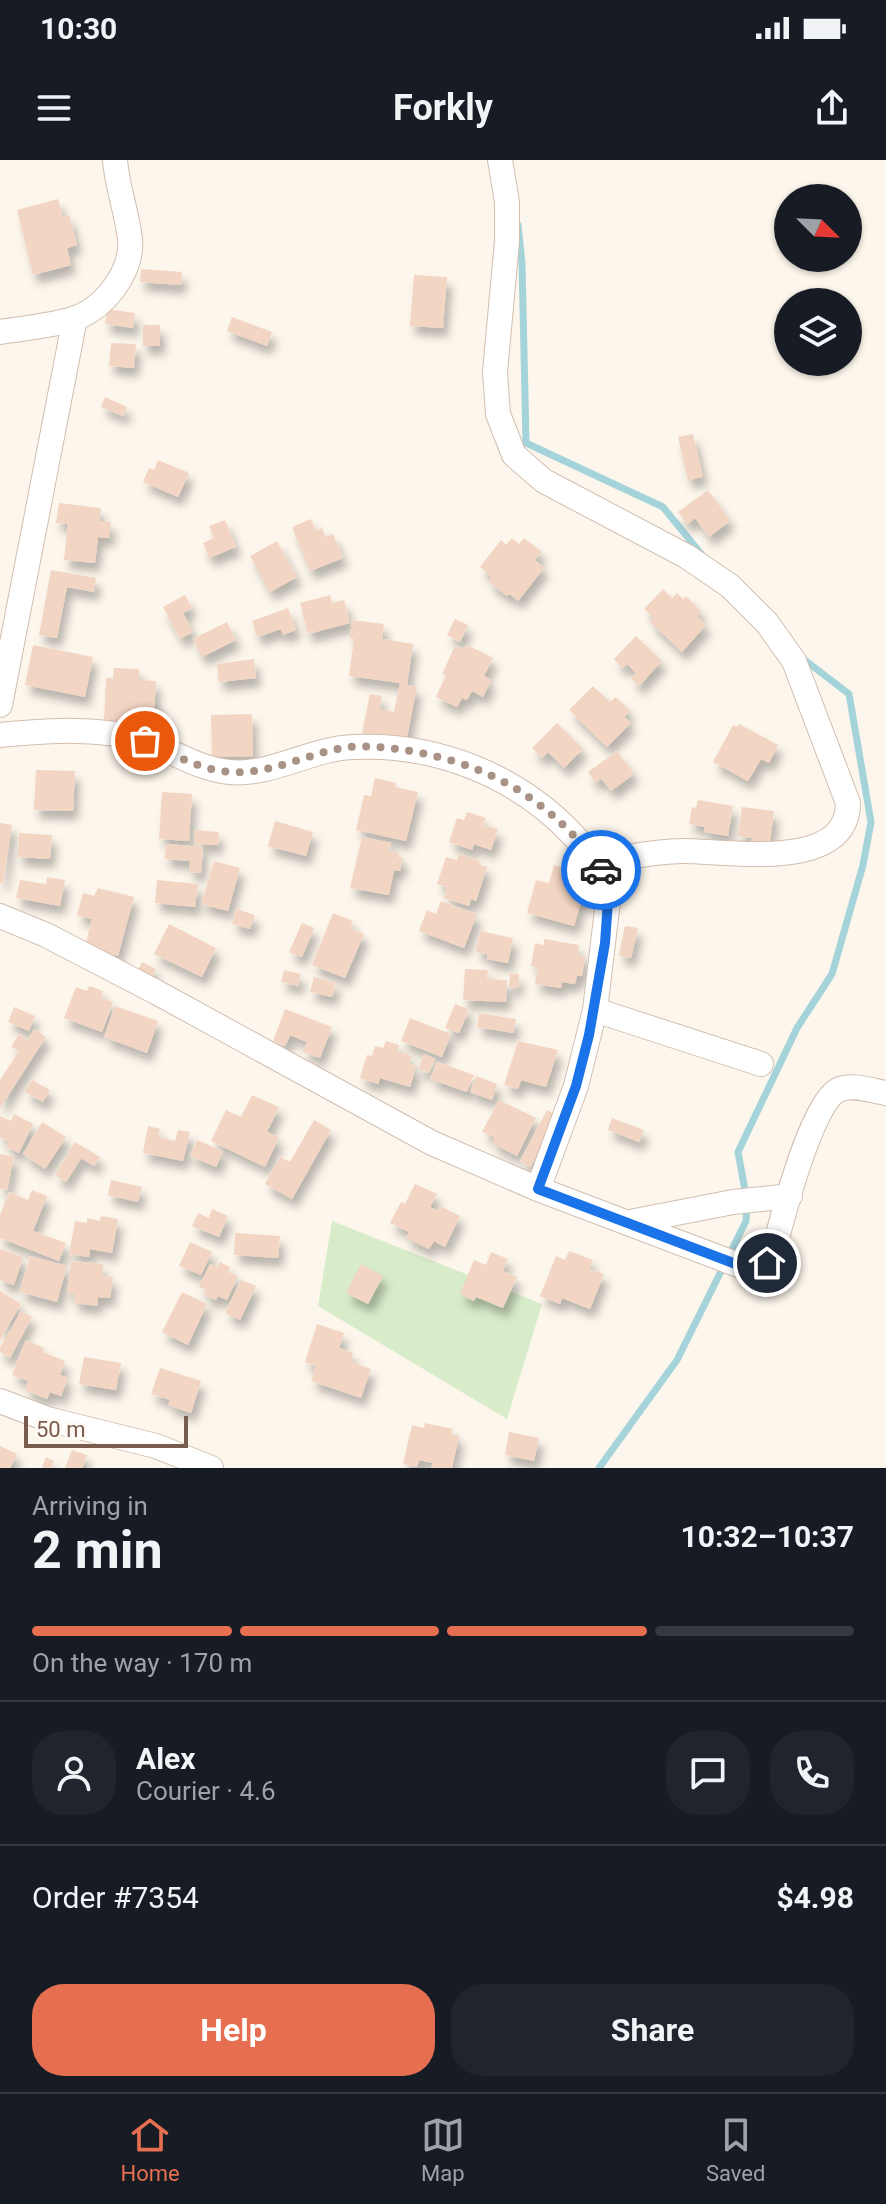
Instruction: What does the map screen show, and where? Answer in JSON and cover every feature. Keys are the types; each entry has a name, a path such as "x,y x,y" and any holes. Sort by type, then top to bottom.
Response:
{"street":[{"path":"0,332 75,318 94,308 119,280 128,263 130,243 115,160"},
{"path":"500,160 507,202 507,241 495,372 498,414 514,455 544,481 686,556 730,586 767,623 794,661 848,803 848,816 843,829 832,839 782,854 680,851 597,862"},
{"path":"0,705 75,318"},
{"path":"0,735 59,732 119,735 145,741 196,765 230,772 257,770 351,747 383,747 453,760 489,773 514,786 564,826 597,862 607,883 608,901 595,1010 576,1086 538,1189"},
{"path":"0,916 46,935 142,985 432,1143 538,1189 741,1266 767,1263 773,1254 810,1134 826,1099 838,1089 853,1087 886,1093"},
{"path":"595,1010 761,1064"},
{"path":"628,1223 733,1202 790,1196"},
{"path":"0,1401 47,1419 156,1446 211,1468"}],"green space":[{"path":"332,1221 542,1304 507,1419 318,1306"}],"building":[{"path":"58,199 63,217 69,215 77,245 67,248 71,265 33,275 17,210"},
{"path":"141,269 182,272 181,285 140,282"},
{"path":"414,275 447,277 443,328 410,326"},
{"path":"107,309 135,313 133,328 105,324"},
{"path":"232,317 272,332 267,346 227,331"},
{"path":"143,325 160,325 160,346 143,346"},
{"path":"111,343 136,344 134,368 109,366"},
{"path":"105,397 127,407 123,416 101,407"},
{"path":"693,434 703,477 688,480 678,437"},
{"path":"158,460 189,473 178,497 143,482 149,468 154,470"},
{"path":"708,490 730,521 709,537 695,518 687,524 678,512"},
{"path":"59,503 101,508 99,521 111,522 109,538 98,537 95,563 64,560 68,524 56,523"},
{"path":"311,519 316,531 322,528 325,537 333,534 343,558 310,571 292,527"},
{"path":"225,520 236,547 209,558 203,543 214,538 209,526"},
{"path":"512,538 519,544 524,538 542,552 535,560 544,568 518,601 488,581 492,577 480,567 501,540 506,545"},
{"path":"277,541 297,577 270,592 250,556"},
{"path":"51,570 96,578 94,592 67,587 57,638 39,635"},
{"path":"663,589 672,598 677,593 683,599 686,596 701,611 697,616 706,625 682,652 650,622 654,618 644,609"},
{"path":"185,595 192,608 183,613 193,632 180,639 163,607"},
{"path":"330,595 332,603 344,600 350,623 308,634 300,603"},
{"path":"288,608 296,630 283,635 281,629 257,637 252,621"},
{"path":"455,619 468,625 460,642 447,635"},
{"path":"352,620 384,624 382,639 413,644 407,685 417,687 406,742 362,733 370,694 382,696 380,709 394,712 400,683 349,676 354,639 350,638"},
{"path":"227,622 236,640 202,657 193,639"},
{"path":"636,636 662,661 639,686 631,678 636,673 627,664 623,668 614,659"},
{"path":"33,645 93,657 85,697 25,685"},
{"path":"467,645 493,658 484,676 491,680 483,697 472,691 467,700 462,698 457,707 436,697 446,675 442,674 455,646 465,650"},
{"path":"254,659 256,678 219,682 217,664"},
{"path":"114,668 139,669 139,680 156,681 154,714 144,714 144,722 104,720 106,678 113,678"},
{"path":"593,686 610,702 616,697 630,711 624,717 631,723 607,747 569,710"},
{"path":"252,714 253,756 212,757 211,715"},
{"path":"557,723 583,749 564,768 548,752 542,758 532,748"},
{"path":"739,724 778,745 769,763 761,759 748,781 713,762 733,725 737,727"},
{"path":"617,751 634,774 611,791 601,778 595,783 588,772"},
{"path":"36,770 75,771 73,811 34,810"},
{"path":"375,778 418,792 406,841 356,830 364,795 371,796"},
{"path":"162,792 192,794 189,841 159,839"},
{"path":"698,800 733,806 728,836 704,832 705,827 689,824 692,807 696,808"},
{"path":"742,807 774,811 769,851 750,848 752,838 738,836"},
{"path":"467,812 486,818 483,825 498,829 491,850 474,844 472,850 449,842 457,818 464,820"},
{"path":"275,821 313,832 306,856 268,846"},
{"path":"0,823 12,825 3,883 0,883"},
{"path":"195,830 219,832 218,845 194,844"},
{"path":"19,833 52,835 50,859 18,857"},
{"path":"362,837 391,843 389,851 399,853 398,857 403,858 400,871 394,870 389,895 350,888"},
{"path":"166,844 203,847 201,873 189,872 190,861 165,859"},
{"path":"459,854 480,861 479,865 487,867 476,901 471,899 469,906 444,898 447,887 437,884 446,857 457,860"},
{"path":"214,861 240,868 228,911 201,904"},
{"path":"554,865 574,871 570,885 585,889 574,926 527,913 536,880 549,883"},
{"path":"47,877 65,880 60,906 16,898 20,880 46,884"},
{"path":"157,880 198,884 195,907 155,903"},
{"path":"98,888 134,897 118,956 85,947 92,919 77,915 83,893 94,896"},
{"path":"441,901 477,914 464,948 419,931 427,910 436,914"},
{"path":"236,909 255,915 250,929 232,924"},
{"path":"333,913 353,921 350,928 364,934 345,978 312,965"},
{"path":"302,923 314,928 302,957 289,952"},
{"path":"169,924 216,948 202,977 154,954"},
{"path":"625,926 638,928 631,958 619,955"},
{"path":"480,931 513,938 508,963 487,959 487,954 476,952"},
{"path":"544,939 579,945 578,955 585,956 582,976 577,976 575,984 562,982 561,988 535,984 538,967 531,966 535,943 544,945"},
{"path":"142,962 156,969 151,979 137,972"},
{"path":"465,969 488,970 487,979 507,980 506,1002 463,1000"},
{"path":"284,970 301,974 298,986 281,982"},
{"path":"510,973 519,974 518,988 509,987"},
{"path":"314,977 336,983 332,997 310,992"},
{"path":"89,986 103,991 101,998 113,1002 102,1032 64,1018 76,987 87,991"},
{"path":"455,1004 469,1009 459,1033 445,1028"},
{"path":"115,1006 158,1021 147,1053 104,1037"},
{"path":"14,1007 35,1016 29,1031 8,1022"},
{"path":"285,1009 332,1027 320,1058 303,1052 307,1042 290,1035 285,1046 273,1041"},
{"path":"479,1013 516,1019 513,1033 477,1027"},
{"path":"410,1018 451,1034 442,1057 401,1041"},
{"path":"34,1029 46,1037 0,1108 0,1080 19,1051 11,1047 19,1034 28,1040"},
{"path":"386,1041 399,1045 397,1051 412,1056 409,1064 416,1066 410,1087 380,1078 378,1084 360,1078 367,1055 372,1056 375,1046 383,1048"},
{"path":"518,1041 558,1050 546,1087 521,1080 518,1089 504,1085"},
{"path":"424,1054 435,1059 429,1073 418,1069"},
{"path":"437,1062 474,1075 467,1092 430,1079"},
{"path":"476,1076 497,1084 492,1100 470,1092"},
{"path":"32,1080 50,1090 43,1102 25,1092"},
{"path":"252,1095 279,1107 267,1132 279,1137 265,1167 211,1141 226,1110 241,1117"},
{"path":"499,1100 536,1118 517,1156 492,1143 495,1137 482,1132"},
{"path":"547,1110 558,1116 530,1167 520,1161"},
{"path":"14,1114 33,1124 19,1153 6,1147 8,1141 0,1137 0,1116 11,1121"},
{"path":"612,1118 644,1130 639,1142 608,1130"},
{"path":"314,1120 331,1130 292,1199 265,1184 280,1157 290,1162"},
{"path":"42,1122 66,1137 45,1169 23,1154"},
{"path":"148,1126 160,1129 158,1137 175,1141 178,1130 190,1132 183,1161 143,1153"},
{"path":"197,1140 223,1151 216,1167 190,1156"},
{"path":"75,1142 100,1157 94,1166 81,1158 66,1182 55,1175"},
{"path":"0,1154 14,1157 7,1190 0,1189"},
{"path":"111,1180 142,1187 138,1202 108,1195"},
{"path":"415,1184 437,1194 430,1207 438,1211 440,1206 460,1216 445,1247 434,1241 429,1249 406,1238 409,1232 390,1223"},
{"path":"32,1190 47,1196 33,1231 66,1243 59,1261 0,1238 0,1215 9,1192 28,1200"},
{"path":"212,1209 228,1216 219,1237 192,1226 198,1213 209,1218"},
{"path":"101,1216 118,1219 112,1253 90,1249 89,1257 69,1254 75,1221 87,1223 87,1218 100,1221"},
{"path":"235,1233 280,1236 278,1258 234,1255"},
{"path":"190,1242 212,1252 201,1275 179,1266"},
{"path":"0,1249 23,1257 14,1285 0,1280"},
{"path":"569,1251 593,1260 589,1269 604,1274 590,1309 562,1298 560,1304 540,1296 556,1256 565,1260"},
{"path":"491,1252 508,1259 503,1271 517,1277 503,1308 460,1294 474,1260 486,1265"},
{"path":"30,1256 67,1266 57,1302 20,1292"},
{"path":"71,1261 103,1264 102,1276 113,1277 110,1298 98,1297 97,1306 74,1303 75,1294 67,1293"},
{"path":"220,1262 230,1267 228,1272 238,1276 227,1300 204,1295 207,1290 199,1287 210,1264 217,1267"},
{"path":"361,1264 383,1276 368,1304 346,1293"},
{"path":"241,1280 256,1286 240,1320 225,1313"},
{"path":"0,1291 21,1304 0,1340"},
{"path":"182,1292 207,1304 188,1345 162,1332"},
{"path":"21,1311 32,1317 10,1358 0,1352 0,1348"},
{"path":"317,1324 344,1333 339,1348 353,1353 351,1362 371,1369 361,1398 311,1381 316,1366 305,1362"},
{"path":"26,1340 44,1348 42,1352 65,1361 60,1375 68,1378 61,1396 50,1392 47,1399 25,1390 28,1381 12,1375"},
{"path":"84,1357 121,1363 116,1390 79,1384"},
{"path":"160,1368 201,1381 191,1413 168,1405 170,1400 151,1394"},
{"path":"425,1423 453,1429 451,1434 459,1436 452,1468 431,1468 433,1463 419,1460 417,1467 403,1464 412,1425 424,1428"},
{"path":"509,1432 539,1438 534,1461 505,1455"},
{"path":"0,1446 17,1454 10,1468 0,1468"},
{"path":"72,1450 87,1455 82,1468 65,1468"},
{"path":"46,1457 54,1461 51,1468 42,1468"}],"waterway":[{"path":"518,225 522,263 526,443 663,507 702,555"},
{"path":"599,1468 677,1360 746,1221 747,1201 738,1152 797,1028 832,974 863,865 871,822 849,694 802,658"}],"way so far":[{"path":"145,741 196,765 230,772 257,770 351,747 383,747 453,760 489,773 541,805 584,846 601,870"}],"route":[{"path":"601,870 607,883 608,901 595,1010 576,1086 538,1189 741,1266 767,1263"}]}
